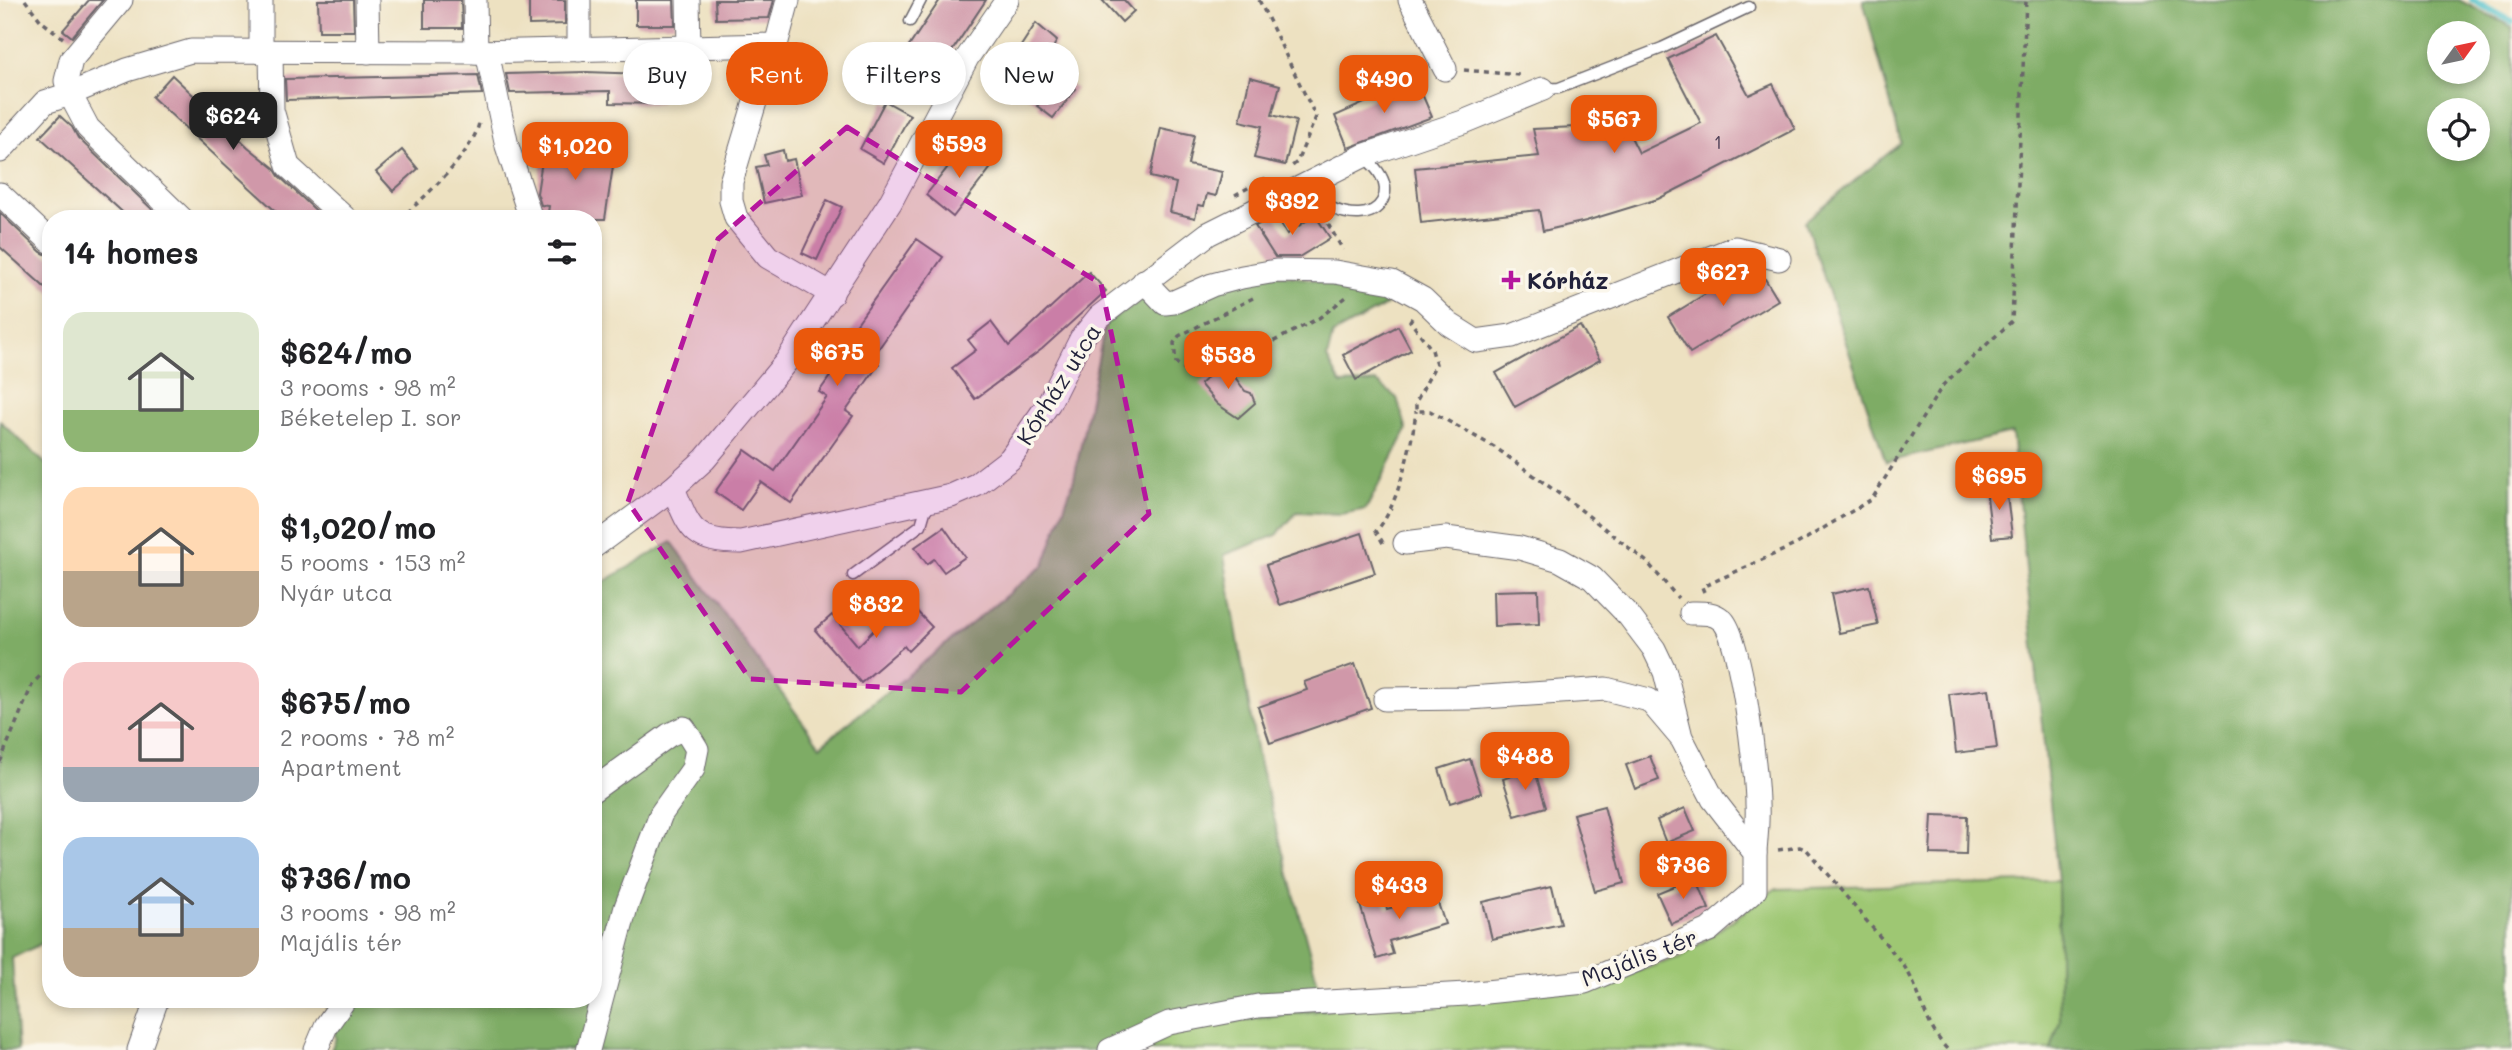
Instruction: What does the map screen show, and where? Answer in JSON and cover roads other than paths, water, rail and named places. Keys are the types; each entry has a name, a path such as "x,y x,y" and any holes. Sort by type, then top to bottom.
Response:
{"street":[{"path":"121,0 71,60 66,81 88,128 174,210"},
{"path":"261,0 272,110 288,166 336,210"},
{"path":"367,0 368,52"},
{"path":"475,0 481,52 528,210"},
{"path":"579,0 579,50"},
{"path":"688,0 689,42"},
{"path":"777,42 788,0"},
{"path":"602,540 673,488 705,459 786,362 890,203 967,58 1007,0"},
{"path":"1410,0 1445,69"},
{"path":"0,151 45,102 127,70 191,51 481,52 623,49"},
{"name":"Kórház utca","path":"673,488 692,528 704,538 720,542 741,542 951,496 976,485 1010,459 1049,403 1081,339 1099,317 1208,234 1363,156 1543,89"},
{"path":"754,105 731,182 731,201 736,218 768,257 832,294"},
{"path":"0,194 42,234"},
{"path":"1144,281 1166,303 1212,285 1276,271 1335,272 1392,282 1423,299 1449,324 1476,341 1512,336 1735,248 1779,259"},
{"path":"1405,543 1446,538 1520,548 1560,560 1592,578 1629,616 1654,649 1665,672 1682,739 1713,799 1755,853"},
{"name":"Majális tér","path":"1110,1050 1169,1023 1258,1006 1466,994 1585,982 1709,930 1755,890 1757,804 1748,706 1732,635 1723,620 1711,614 1691,613"},
{"path":"1385,699 1469,698 1606,689 1649,701 1682,739"},
{"path":"602,783 669,735 684,728 697,749 693,769 661,814 626,908 602,998"},
{"path":"139,1050 153,1008"},
{"path":"316,1050 326,1026 339,1008"},
{"path":"588,1050 599,1008"}],"lane":[{"path":"910,21 921,0"},
{"path":"1543,89 1559,88 1649,53 1749,7"},
{"path":"1298,188 1328,208 1358,214 1379,207 1385,198 1386,188 1381,175 1363,156"},
{"path":"853,575 920,525 928,501"}],"waterway":[{"path":"2472,0 2512,22"}],"place":[{"name":"Kórház","path":"1511,280"}]}
